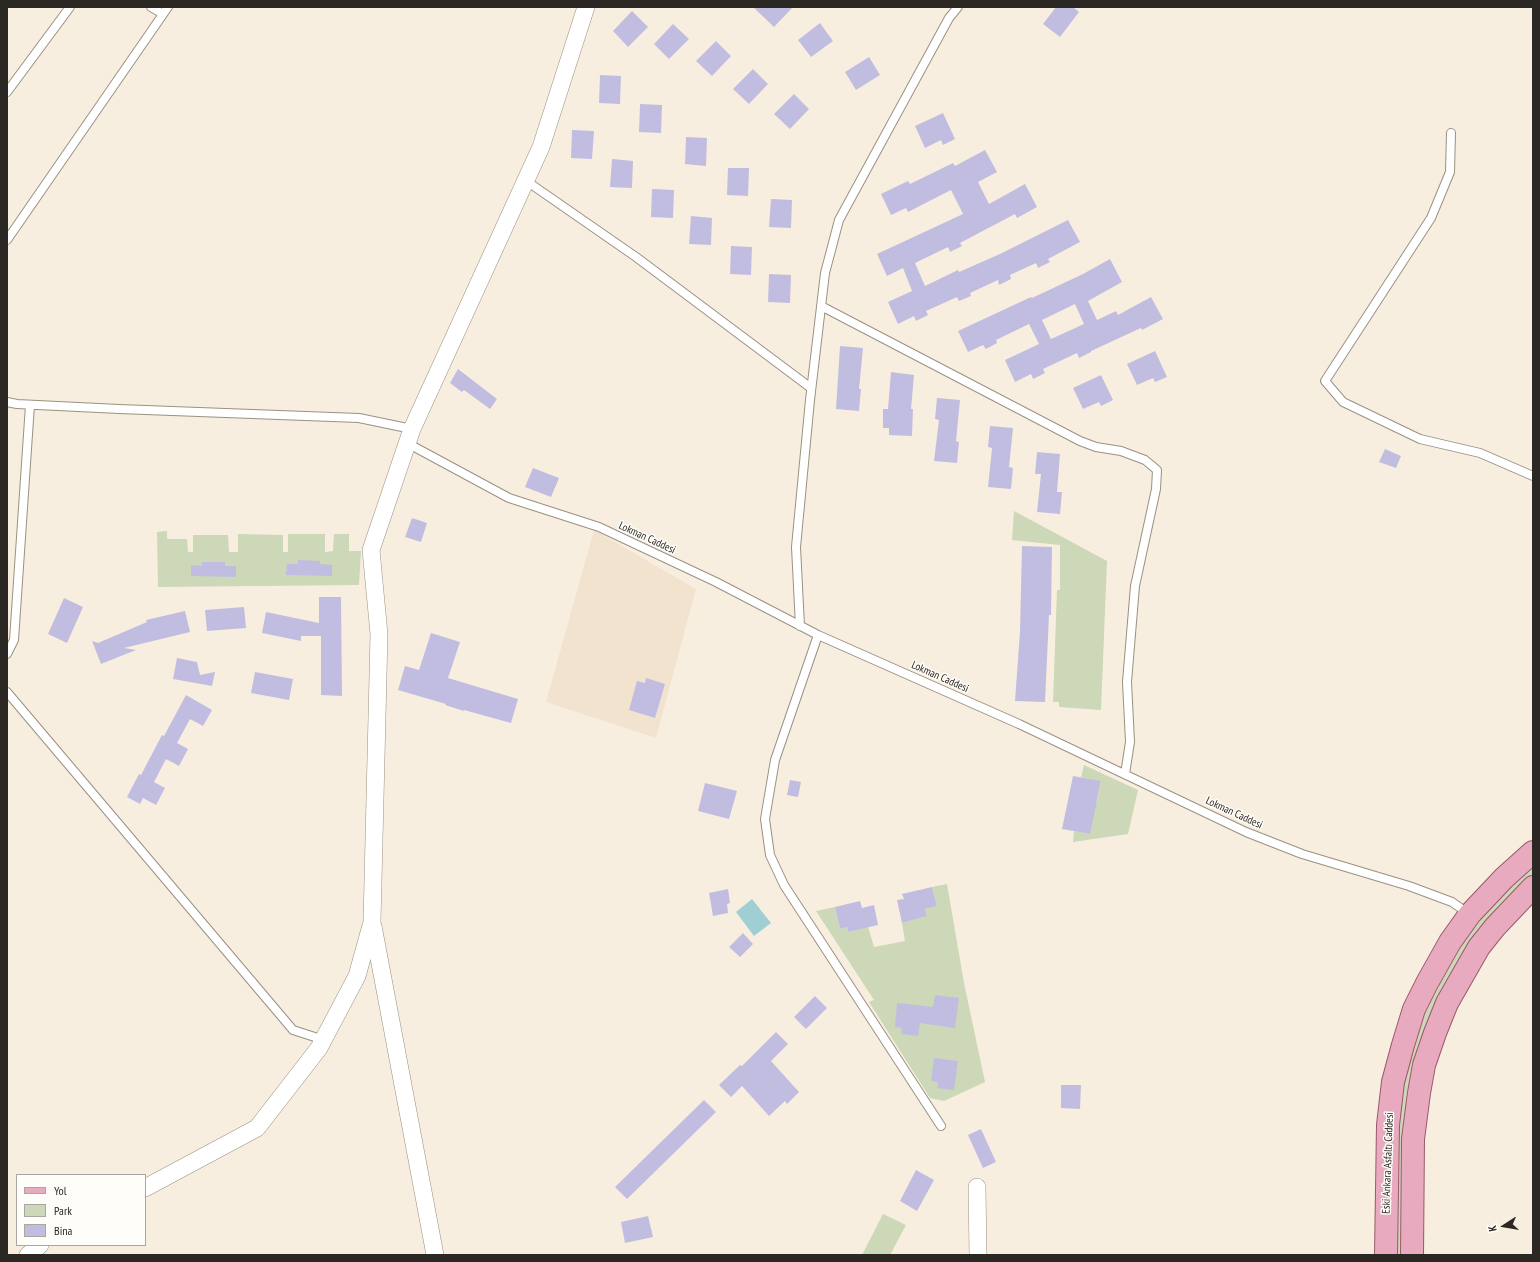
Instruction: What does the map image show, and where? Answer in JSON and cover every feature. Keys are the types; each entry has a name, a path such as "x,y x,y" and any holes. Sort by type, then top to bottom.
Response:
{"main road":[{"name":"Eski Ankara Asfaltı Caddesi","path":"1386,1255 1388,1125 1393,1082 1402,1045 1414,1009 1446,948 1470,914 1504,878 1533,852"},
{"path":"1412,1255 1413,1139 1424,1066 1447,1002 1479,947 1495,927 1533,887"}],"street":[{"path":"435,1255 372,922 379,634 371,550 409,436 541,147 586,7"},
{"path":"146,1187 257,1128 324,1040 357,976 372,922"},
{"path":"977,1187 978,1255"},
{"path":"28,1255 39,1246"}],"lane":[{"path":"7,92 70,7"},
{"path":"151,7 163,14"},
{"path":"7,240 168,7"},
{"path":"800,626 796,547 811,388 825,273 839,220 948,18 958,7"},
{"path":"1450,133 1450,172 1431,218 1325,381 1343,402 1420,439 1480,453 1533,476"},
{"path":"525,180 636,257 811,388"},
{"path":"821,306 1080,441 1121,451 1146,460 1157,470 1156,489 1135,586 1127,682 1130,742 1125,774"},
{"name":"Lokman Caddesi","path":"7,402 30,405 359,418 409,436 509,498 598,527 716,582 818,635 1019,724 1246,832 1302,854 1409,886 1452,902 1470,914"},
{"path":"7,654 14,640 30,405"},
{"path":"818,635 775,760 765,819 770,855 784,885 941,1126"},
{"path":"7,692 293,1030 324,1040"}],"shaded area":[{"path":"594,530 696,589 656,738 546,702"}],"green space":[{"path":"1014,511 1107,561 1101,710 1059,707 1059,702 1053,702 1057,590 1060,590 1060,545 1012,540"},
{"path":"167,531 167,539 187,539 188,552 193,552 193,535 228,535 229,552 238,552 238,534 283,535 283,552 288,552 288,534 325,534 325,552 333,551 334,534 349,534 349,551 361,551 359,585 158,587 157,532"},
{"path":"1084,765 1138,790 1128,834 1073,842 1074,831 1090,834 1080,798 1097,802 1101,782 1081,777"},
{"path":"1533,863 1533,874 1514,891 1487,920 1464,951 1443,988 1425,1029 1414,1063 1407,1093 1402,1147 1401,1255 1394,1255 1399,1092 1423,1011 1455,952 1488,908"},
{"path":"947,884 964,983 985,1082 944,1101 930,1098 869,1002 874,1000 816,911 835,907 840,929 847,927 848,932 868,927 874,947 905,941 902,923 927,916 925,909 937,906 932,887"},
{"path":"883,1214 906,1225 890,1255 862,1255"}],"water":[{"path":"752,899 771,923 754,936 736,912"}],"building":[{"path":"753,7 793,7 774,27"},
{"path":"1056,7 1073,7 1079,12 1060,37 1043,24"},
{"path":"632,11 648,27 628,47 613,31"},
{"path":"820,23 833,41 811,57 798,40"},
{"path":"673,24 689,39 669,59 654,44"},
{"path":"716,41 731,56 712,76 696,61"},
{"path":"869,57 880,75 856,90 845,72"},
{"path":"753,69 768,84 749,104 733,89"},
{"path":"600,75 621,76 620,104 599,103"},
{"path":"794,94 809,109 790,129 774,114"},
{"path":"640,104 662,105 661,133 639,132"},
{"path":"943,113 955,139 943,145 941,140 925,148 915,126"},
{"path":"572,130 594,131 592,159 571,158"},
{"path":"686,137 707,138 706,166 685,164"},
{"path":"985,150 997,172 978,182 989,204 1025,184 1037,207 1017,218 1015,214 960,243 962,246 950,252 948,247 915,263 925,286 958,270 959,272 1000,254 1068,220 1080,242 1048,259 1050,262 1038,268 1036,263 1010,275 1011,279 999,285 998,280 970,293 971,296 959,301 957,297 926,311 928,315 916,321 914,316 898,324 888,302 912,291 903,268 887,276 877,254 963,214 951,190 908,212 906,208 891,215 881,194 908,181 910,184 953,163 955,166"},
{"path":"612,159 633,161 632,188 610,187"},
{"path":"728,168 749,168 748,196 727,195"},
{"path":"652,189 674,190 673,218 651,217"},
{"path":"771,199 792,200 791,228 769,227"},
{"path":"691,216 712,218 711,245 689,244"},
{"path":"731,246 752,247 751,275 730,274"},
{"path":"1110,259 1122,282 1088,301 1097,320 1116,311 1118,315 1151,297 1163,319 1142,330 1141,328 1091,351 1079,358 1077,353 1043,369 1045,373 1033,379 1031,374 1015,382 1005,360 1039,344 1029,324 996,340 997,343 986,349 983,345 968,352 958,331 1083,274","holes":["1075,304 1084,324 1051,339 1042,320"]},
{"path":"769,274 791,275 790,303 768,302"},
{"path":"840,346 863,348 859,389 861,389 859,411 836,409"},
{"path":"1155,351 1167,377 1155,382 1153,378 1137,385 1127,364"},
{"path":"458,369 497,399 490,409 464,390 462,392 450,383"},
{"path":"891,372 914,375 911,409 913,409 912,436 889,435 889,428 883,428 883,409 888,409"},
{"path":"1101,375 1113,400 1101,406 1099,402 1083,409 1073,388"},
{"path":"937,398 960,400 956,441 959,442 957,463 934,461 939,420 935,419"},
{"path":"990,426 1013,428 1009,467 1013,468 1011,489 988,487 992,448 988,447"},
{"path":"1385,449 1401,456 1396,468 1379,462"},
{"path":"1037,452 1060,454 1057,492 1062,492 1060,514 1037,512 1041,474 1035,474"},
{"path":"533,468 559,478 551,497 525,487"},
{"path":"412,518 427,523 421,542 405,537"},
{"path":"1022,546 1052,547 1051,615 1049,615 1045,702 1015,701 1020,632"},
{"path":"298,560 320,561 320,564 332,565 332,576 286,575 287,564 298,564"},
{"path":"202,562 225,562 225,566 236,566 236,577 191,576 191,565 202,566"},
{"path":"319,597 341,597 342,696 321,695 321,636 301,636 301,641 262,633 266,612 319,623"},
{"path":"64,598 83,607 67,643 48,634"},
{"path":"244,607 246,628 207,631 205,610"},
{"path":"185,611 190,632 124,648 136,650 101,664 92,641 98,643 147,622 146,620"},
{"path":"431,633 460,642 448,678 518,699 511,723 464,711 445,705 446,704 398,690 405,666 419,670"},
{"path":"177,658 197,662 200,675 215,672 212,686 173,679"},
{"path":"255,672 293,679 289,700 251,693"},
{"path":"646,678 665,684 655,718 629,710 637,681 645,683"},
{"path":"186,695 212,710 203,726 190,719 177,743 188,749 179,766 166,759 154,782 165,788 156,805 143,798 140,804 127,797 139,774 141,775 162,735 164,736"},
{"path":"1073,776 1101,781 1090,834 1062,829"},
{"path":"790,780 801,782 798,797 787,795"},
{"path":"705,783 737,791 729,819 698,811"},
{"path":"932,887 937,906 925,909 927,916 902,923 897,900 904,899 902,894"},
{"path":"728,889 730,903 727,904 728,913 713,916 709,893"},
{"path":"860,901 862,908 874,905 878,925 848,932 847,927 840,929 835,907"},
{"path":"743,933 753,944 740,957 729,947"},
{"path":"935,995 959,998 955,1028 920,1023 918,1036 901,1034 902,1028 895,1027 897,1003 933,1007"},
{"path":"815,996 827,1008 806,1029 794,1017"},
{"path":"776,1032 788,1044 771,1061 799,1092 787,1104 785,1101 769,1116 742,1086 731,1097 719,1085 740,1065 742,1066"},
{"path":"934,1058 958,1061 954,1090 937,1088 938,1082 931,1081"},
{"path":"1061,1085 1081,1085 1080,1109 1061,1108"},
{"path":"704,1100 716,1112 627,1199 615,1187"},
{"path":"981,1129 996,1162 983,1168 968,1135"},
{"path":"916,1170 934,1180 917,1211 900,1201"},
{"path":"648,1216 653,1237 625,1243 621,1222"}]}
